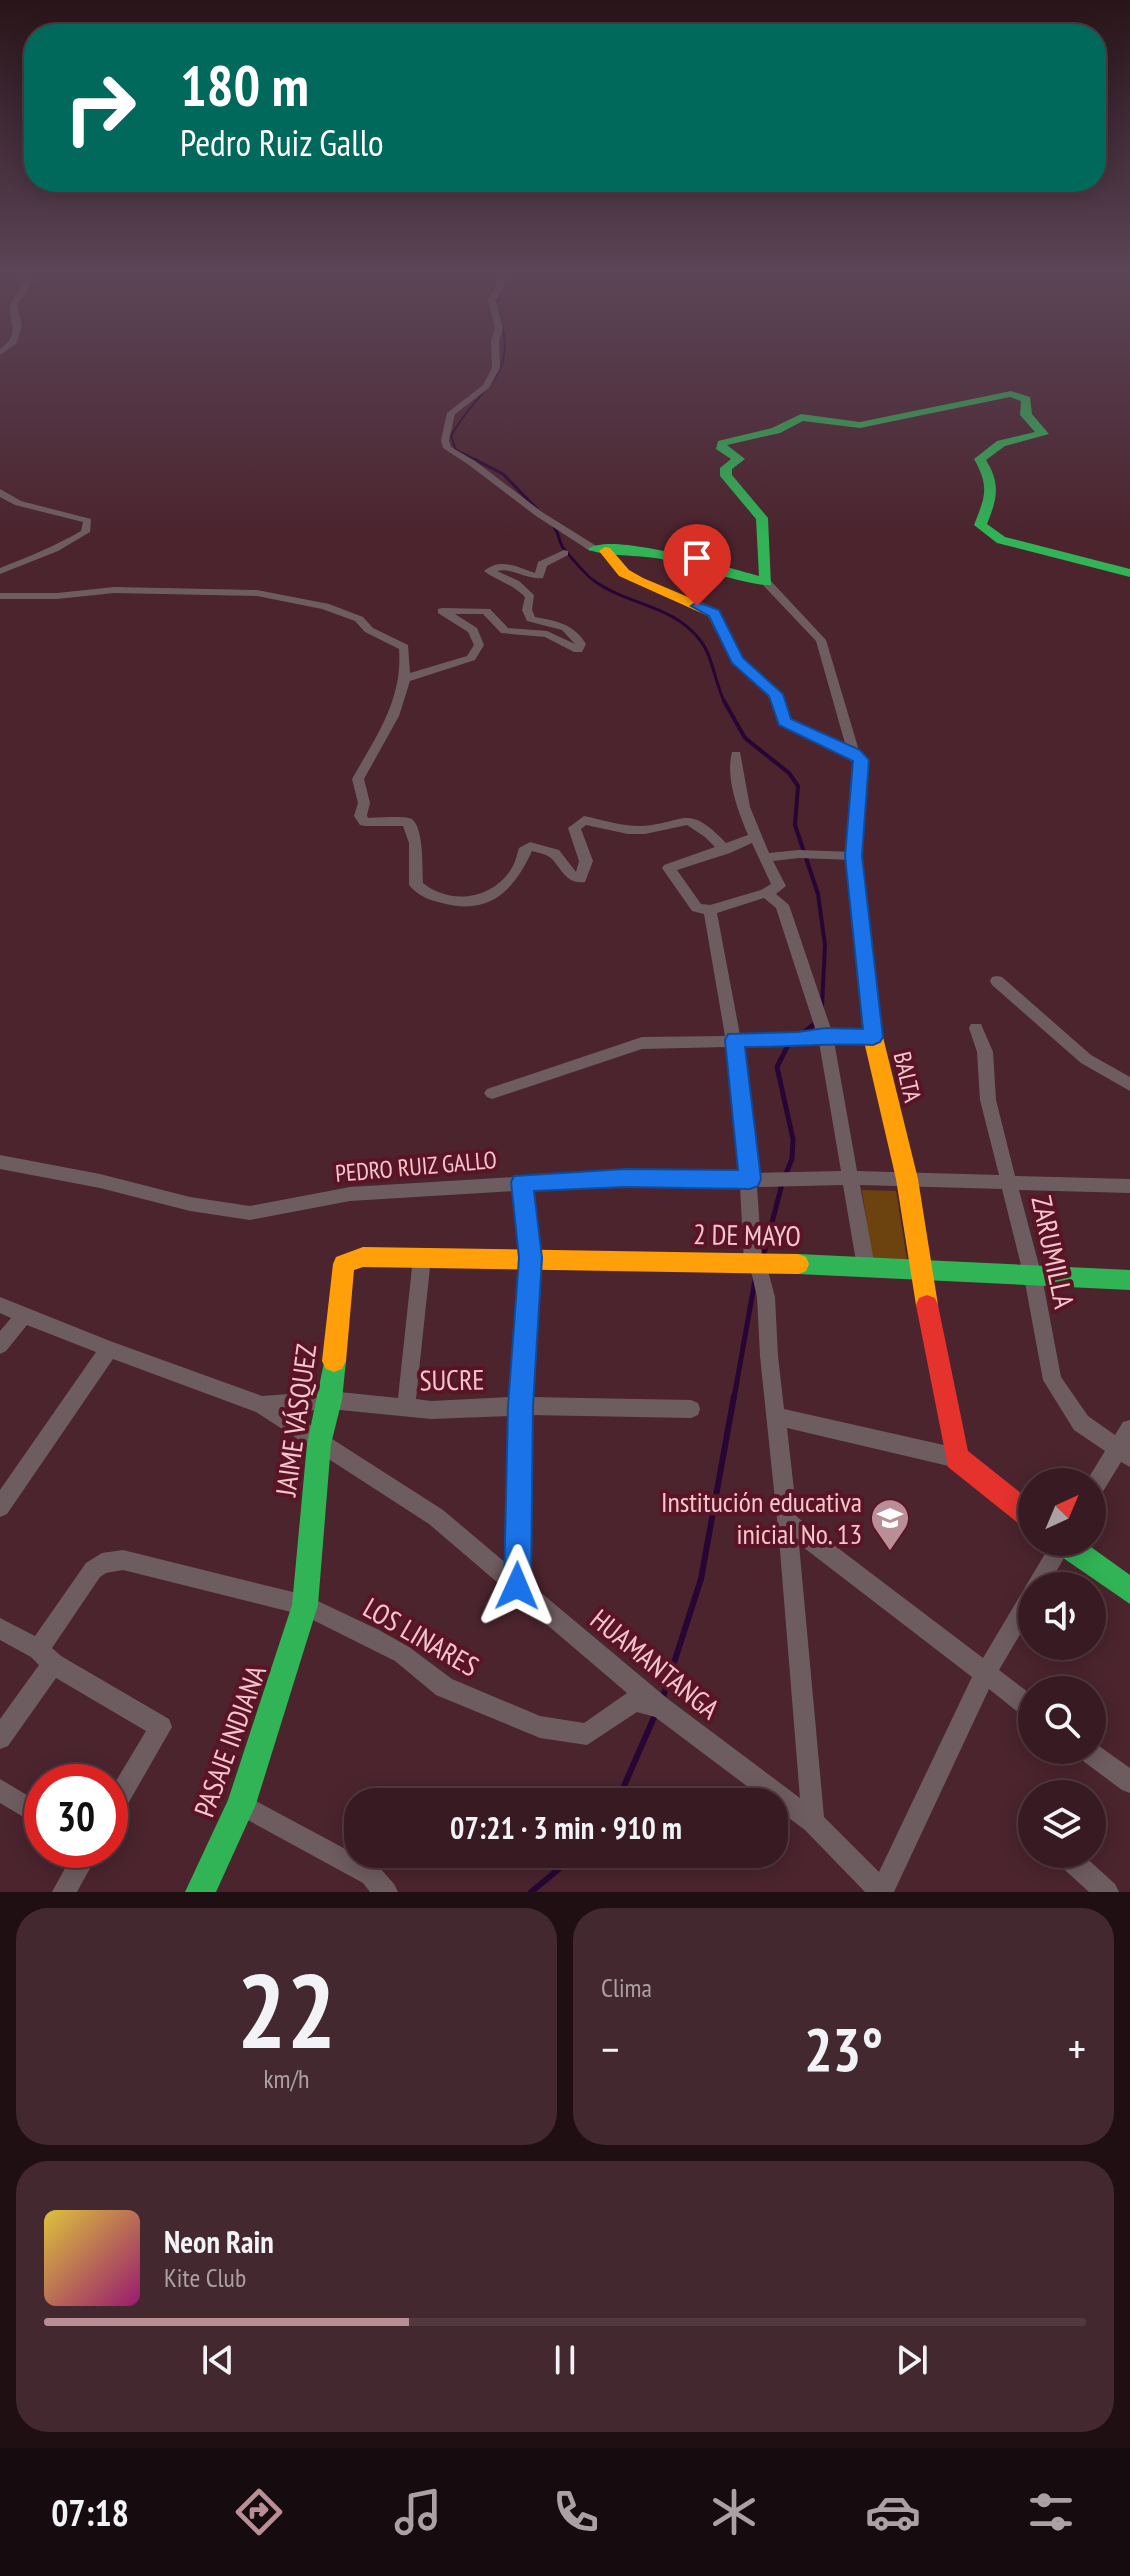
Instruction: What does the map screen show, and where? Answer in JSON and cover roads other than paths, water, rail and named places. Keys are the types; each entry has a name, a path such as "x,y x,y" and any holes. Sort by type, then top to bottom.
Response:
{"street":[{"path":"496,359 496,368 486,386 451,413 445,440 447,448 567,533 601,550 620,570 714,613 737,660 775,694 785,722 854,754"},
{"path":"766,582 762,518 726,476 724,470 739,459 723,451 720,447 722,443 776,431 801,417 860,425 1011,394 1024,396 1027,422 1043,434 1010,440 986,450 980,459 993,479 994,488 980,525 1001,540 1130,573"},
{"path":"0,492 11,502 59,511 88,521 85,532 73,540 41,557 0,571"},
{"path":"601,550 613,548 652,554 766,582 821,640 854,754"},
{"path":"404,679 471,658 479,645 473,630 442,611 452,609 486,611 505,631 547,634 578,650 581,644 575,631 531,619 527,610 530,597 523,587 514,579 489,571 498,565 507,565 534,577 539,576 542,564 564,553"},
{"path":"0,596 57,596 114,590 257,593 300,600 359,619 369,630 404,647 404,679 398,707 358,779 357,787 364,803 362,820 408,822 415,843 415,880 420,889 434,896 479,901 517,873 523,864 524,851 530,846 554,853 569,874 580,879 586,861 574,828 584,820 629,831 683,818 709,831 725,850"},
{"name":"BALTA","path":"854,754 861,760 854,856 873,1037 907,1179 920,1269 957,1458"},
{"path":"736,755 736,781 753,838 779,886 710,910 697,908 669,868 753,838"},
{"path":"765,858 799,854 854,856"},
{"path":"766,893 782,905 825,1035 866,1267"},
{"path":"710,910 735,1040 756,1265 764,1278 770,1370 790,1524 813,1822"},
{"path":"997,981 1086,1059 1130,1085"},
{"name":"ZARUMILLA","path":"976,1028 985,1052 988,1100 1033,1277 1052,1380 1081,1423 1123,1452"},
{"path":"492,1093 642,1043 798,1040 825,1035 873,1037"},
{"name":"PEDRO RUIZ GALLO","path":"0,1162 100,1181 190,1204 250,1213 350,1194 625,1178 852,1178 1130,1186"},
{"path":"517,1586 520,1406 530,1258 522,1182"},
{"name":"2 DE MAYO","path":"363,1257 866,1267 1130,1280"},
{"name":"JAIME VÁSQUEZ","path":"305,1605 319,1444 330,1400 344,1264 363,1257"},
{"path":"406,1408 422,1258"},
{"name":"HUAMANTANGA","path":"0,1305 176,1376 262,1405 436,1517 660,1707 813,1822 882,1892"},
{"path":"0,1345 24,1315"},
{"path":"0,1507 109,1349"},
{"name":"SUCRE","path":"262,1405 330,1400 406,1408 691,1409"},
{"path":"778,1417 957,1458 1018,1507"},
{"path":"1106,1473 1123,1452 1130,1429"},
{"path":"790,1524 1018,1699"},
{"path":"1082,1556 1130,1591"},
{"name":"LOS LINARES","path":"0,1738 93,1570 102,1563 123,1560 305,1605 402,1654 444,1687 540,1727 587,1734 635,1701 660,1707"},
{"name":"PASAJE INDIANA","path":"200,1892 241,1804 305,1605"},
{"path":"882,1892 985,1674 1018,1618"},
{"path":"0,1628 161,1727 128,1783"},
{"path":"1106,1764 1130,1782"},
{"path":"0,1790 24,1805"},
{"path":"241,1804 371,1875 386,1892"},
{"path":"64,1892 78,1868"},
{"path":"1080,1868 1107,1892"}],"waterway":[{"path":"474,459 456,450 451,436 496,377 503,359"},
{"path":"474,459 478,461"},
{"path":"474,459 503,474 537,509"},
{"path":"554,527 562,547 593,580 606,589 663,612 689,628 708,654 725,702"},
{"path":"725,702 745,738 789,773 798,786 795,825 818,894 825,945 822,1006"},
{"path":"802,1034 817,1022"},
{"path":"785,1176 792,1159 793,1139 777,1067 789,1043"},
{"path":"763,1257 782,1184"},
{"path":"734,1398 755,1280"},
{"path":"662,1700 701,1579 734,1396"},
{"path":"623,1788 655,1715"},
{"path":"531,1892 560,1868"}],"place":[{"name":"Institución educativa inicial No. 13","path":"890,1552"}]}
